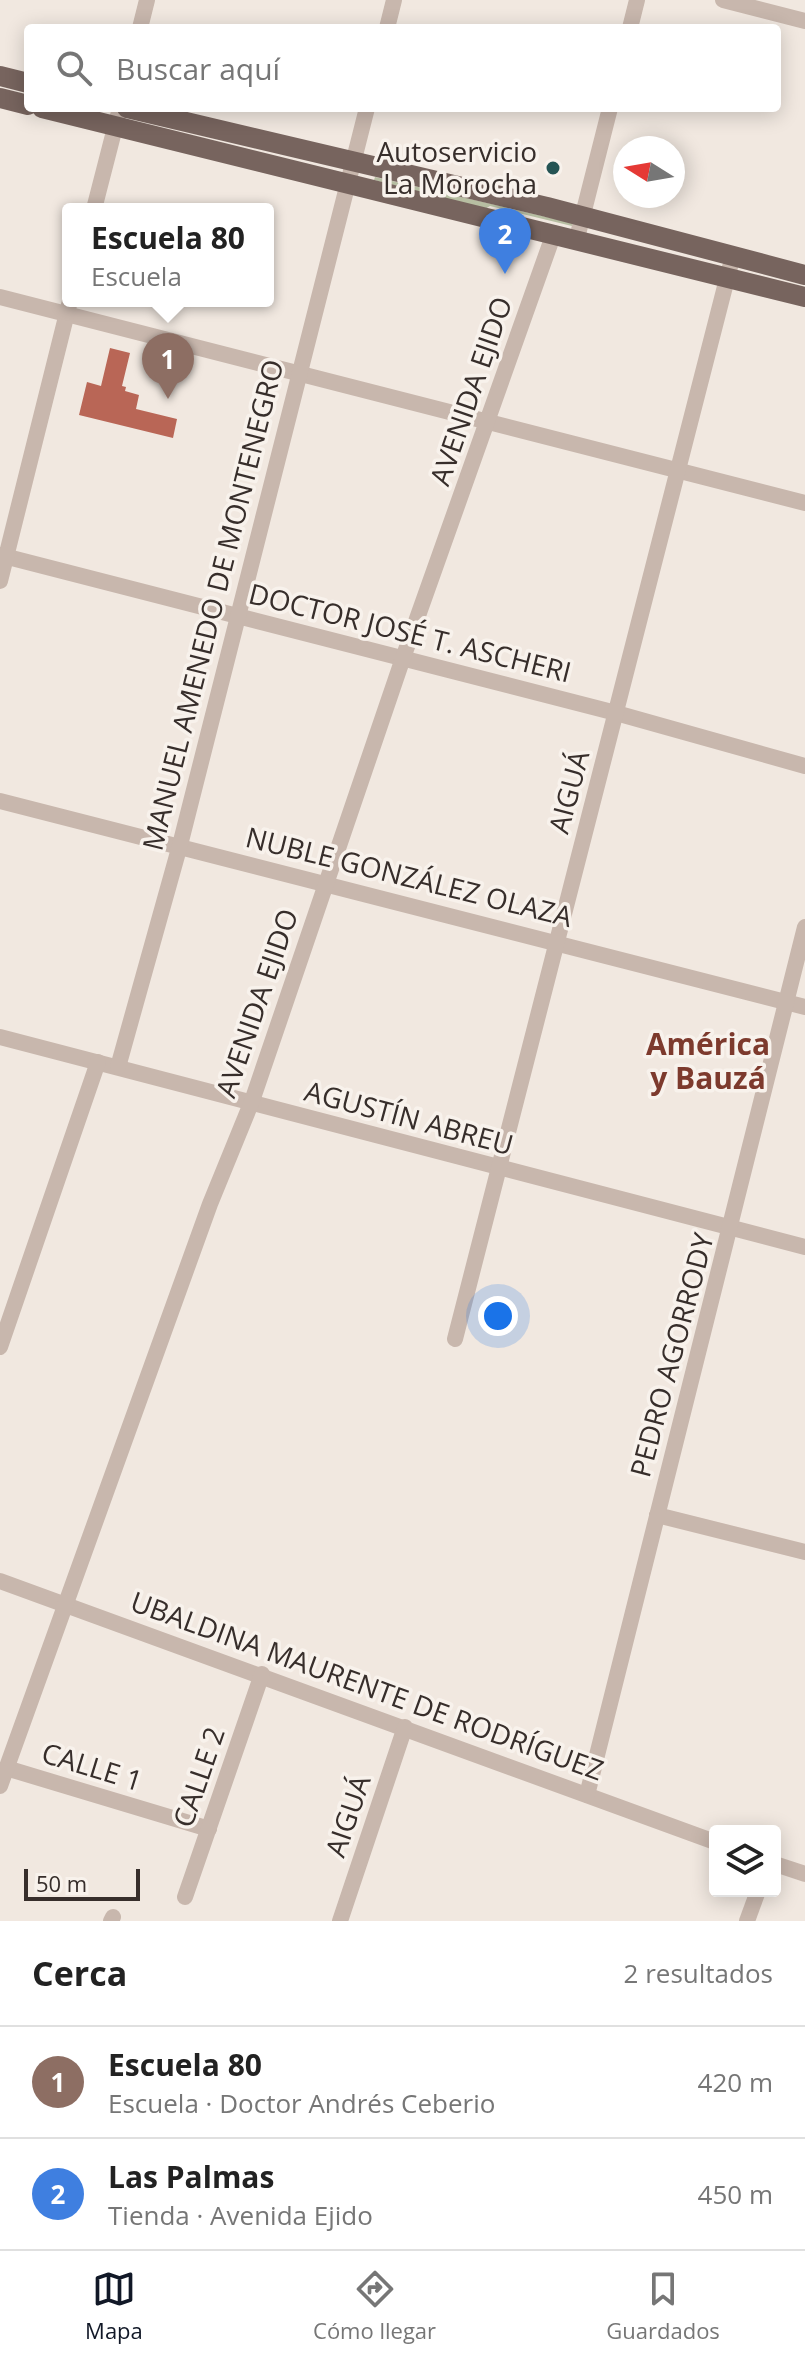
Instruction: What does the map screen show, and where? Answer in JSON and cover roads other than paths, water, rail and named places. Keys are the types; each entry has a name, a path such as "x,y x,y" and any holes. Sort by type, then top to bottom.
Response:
{"main road":[{"path":"0,76 24,82"},
{"path":"0,98 24,104"},
{"path":"76,112 118,117 348,184 554,233 730,267 805,275"},
{"path":"144,112 582,218 730,267 805,297"}],"street":[{"path":"141,24 147,0"},
{"path":"388,24 394,0"},
{"path":"631,24 637,0"},
{"path":"723,0 805,21"},
{"name":"MANUEL AMENEDO DE MONTENEGRO","path":"118,1067 180,845 366,112"},
{"path":"577,238 609,112"},
{"path":"96,203 118,117"},
{"name":"AVENIDA EJIDO","path":"0,1786 210,1204 252,1101 403,658 554,233"},
{"name":"AIGUÁ","path":"455,1339 730,267"},
{"path":"0,297 68,308 298,373 805,503"},
{"path":"0,581 3,556 68,308"},
{"name":"DOCTOR JOSÉ T. ASCHERI","path":"3,556 616,713 805,766"},
{"name":"NUBLE GONZÁLEZ OLAZA","path":"0,801 557,941 805,1007"},
{"name":"PEDRO AGORRODY","path":"587,1795 732,1230 805,927"},
{"name":"AGUSTÍN ABREU","path":"0,1037 252,1101 498,1170 805,1247"},
{"path":"0,1347 98,1062"},
{"path":"657,1515 805,1552"},
{"name":"UBALDINA MAURENTE DE RODRÍGUEZ","path":"0,1581 262,1674 709,1840"},
{"name":"CALLE 2","path":"185,1897 262,1674"},
{"name":"AIGUÁ","path":"340,1921 405,1727"},
{"name":"CALLE 1","path":"6,1768 209,1829"},
{"path":"781,1866 805,1874"},
{"path":"747,1921 756,1897"}],"place":[{"name":"Autoservicio La Morocha","path":"553,168"},
{"name":"Las Palmas","path":"505,274"},
{"name":"Escuela 80","path":"168,399"}],"district":[{"name":"América y Bauzá","path":"708,1062"}]}
